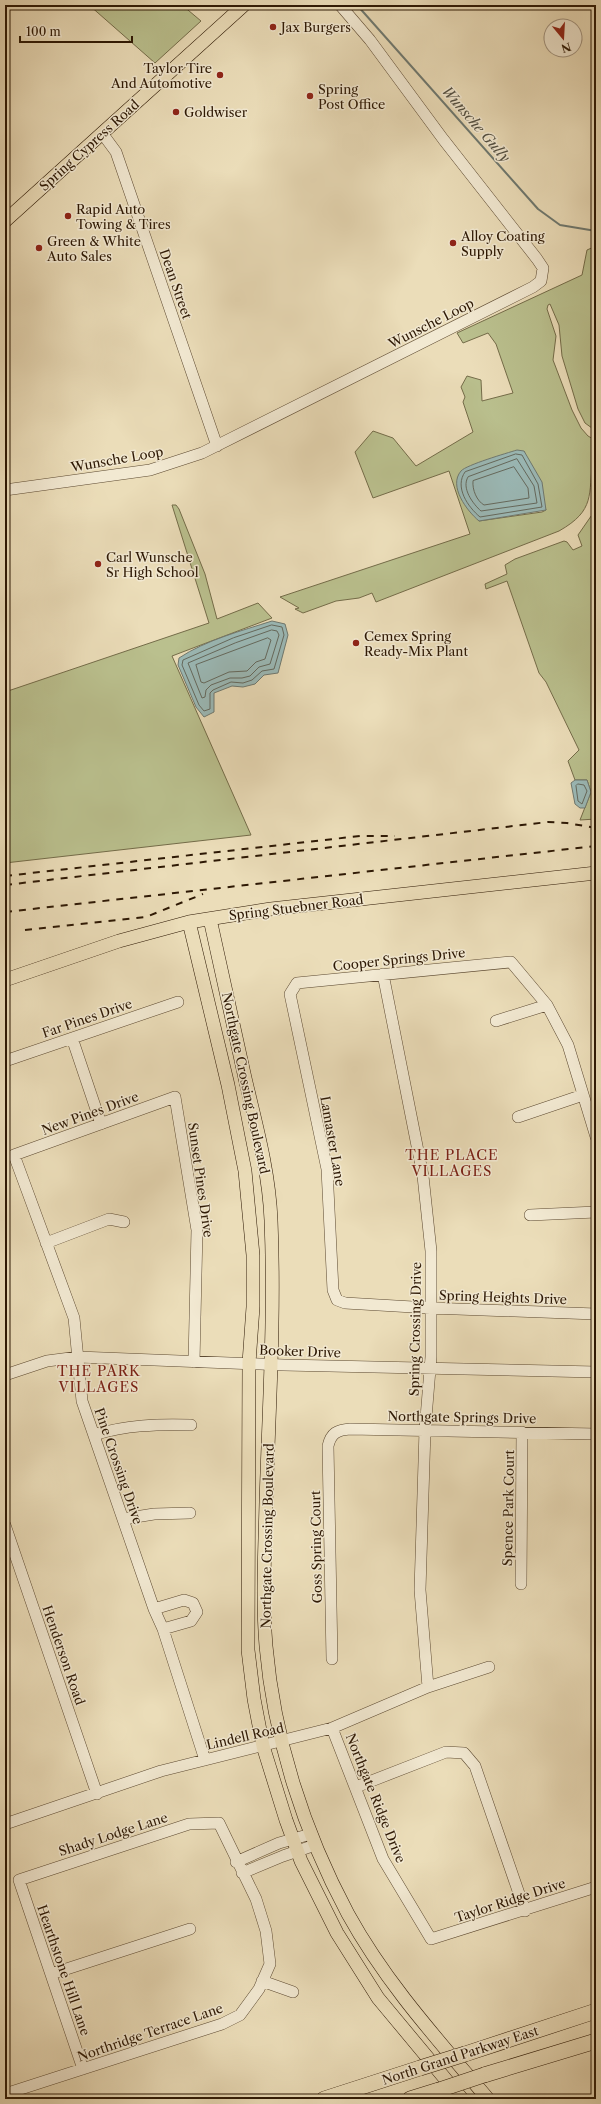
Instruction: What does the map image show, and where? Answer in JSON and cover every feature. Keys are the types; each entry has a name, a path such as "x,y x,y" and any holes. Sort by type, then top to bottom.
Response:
{"highway":[{"name":"North Grand Parkway East","path":"324,2099 596,2011"},
{"name":"North Grand Parkway East","path":"410,2099 484,2075 596,2042"}],"main road":[{"name":"Spring Cypress Road","path":"5,221 244,5"},
{"name":"Spring Stuebner Road","path":"5,980 119,941 189,922 271,909 596,873"},
{"name":"Northgate Crossing Boulevard","path":"210,919 262,1148 270,1214 272,1321 264,1600 267,1648 273,1696 282,1742 295,1788 313,1839 349,1915 378,1963 412,2010 488,2099"},
{"name":"Northgate Crossing Boulevard","path":"189,922 227,1080 245,1171 254,1255 253,1307 248,1363 248,1650 254,1699 263,1746 286,1820 322,1905 337,1933 362,1973 396,2022 462,2099"},
{"path":"227,1080 245,1076"},
{"path":"249,1218 270,1214"},
{"path":"248,1552 265,1553"},
{"path":"362,1973 378,1963"}],"street":[{"name":"Wunsche Loop","path":"5,490 150,470 177,462 217,446 539,283 543,277 543,268 537,259 443,139 370,40 340,5"},
{"name":"Dean Street","path":"102,133 116,152 217,446"},
{"name":"Cooper Springs Drive","path":"292,988 297,983 511,962 547,1005"},
{"name":"Spring Crossing Drive","path":"383,974 423,1176 431,1251 430,1368 425,1430 420,1590 428,1687"},
{"name":"Lamaster Lane","path":"292,988 290,1001 327,1169 333,1290 337,1300"},
{"name":"Far Pines Drive","path":"5,1061 178,1002"},
{"path":"496,1021 547,1005 568,1045 596,1137"},
{"path":"72,1038 101,1124"},
{"path":"518,1117 583,1095"},
{"name":"New Pines Drive","path":"14,1155 175,1098"},
{"name":"Sunset Pines Drive","path":"175,1098 197,1230 194,1362"},
{"name":"Pine Crossing Drive","path":"14,1155 74,1318 82,1401 154,1609 163,1629 205,1760"},
{"path":"530,1215 596,1212"},
{"path":"46,1243 109,1219 124,1222"},
{"name":"Spring Heights Drive","path":"337,1300 345,1303 430,1308 596,1314"},
{"name":"Booker Drive","path":"5,1375 47,1361 78,1357 194,1362 596,1372"},
{"path":"94,1435 116,1428 152,1423 191,1425"},
{"name":"Northgate Springs Drive","path":"330,1436 338,1430 350,1429 596,1434"},
{"name":"Spence Park Court","path":"521,1584 522,1432"},
{"name":"Goss Spring Court","path":"330,1436 328,1446 332,1659"},
{"path":"123,1519 154,1514 190,1513"},
{"name":"Henderson Road","path":"5,1525 97,1794"},
{"path":"154,1609 184,1600 193,1603 197,1612 191,1621 163,1629"},
{"name":"Lindell Road","path":"5,1824 161,1771 282,1742 332,1728 428,1687 489,1667"},
{"name":"Northgate Ridge Drive","path":"332,1728 383,1859 431,1939"},
{"path":"356,1787 446,1752 464,1753 475,1766 525,1911"},
{"name":"Northridge Terrace Lane","path":"5,2094 222,2024 240,2015 258,1989 270,1964 266,1931 256,1899 236,1862 219,1823"},
{"name":"Shady Lodge Lane","path":"19,1880 189,1824 219,1823"},
{"path":"236,1862 313,1839"},
{"path":"242,1873 296,1845"},
{"name":"Hearthstone Hill Lane","path":"19,1880 83,2069"},
{"name":"Taylor Ridge Drive","path":"431,1939 525,1911 596,1886"},
{"path":"51,1974 190,1929"},
{"path":"262,1981 293,1992"}],"green space":[{"path":"89,5 182,5 201,21 155,63"},
{"path":"596,246 596,431 585,423 578,409 562,356 559,325 550,304 548,305 547,309 556,336 553,360 572,410 581,428 588,436 595,440 590,492 585,508 579,516 559,531 376,602 372,593 359,598 336,601 303,613 295,609 299,608 280,597 470,534 449,471 373,498 355,452 373,431 393,438 416,466 473,432 463,402 465,397 461,387 467,376 481,380 482,401 513,393 496,344 488,333 463,343 457,333 582,275 587,250","holes":["524,451 546,510 542,512 479,521"]},
{"path":"172,505 176,505 179,509 205,574 217,619 258,603 272,618 172,656 251,835 5,863 5,692 209,623"},
{"path":"596,509 596,819 580,820 591,792 587,780 575,780 568,761 579,750 546,682 539,673 507,581 486,589 485,584 507,574 505,565 515,559 564,541 567,542 573,550 582,546 578,535"}],"water":[{"path":"517,450 524,451 542,482 546,510 479,521 469,511 458,491 458,477 461,471 464,468 487,459"},
{"path":"272,621 285,624 288,635 278,673 264,675 255,684 243,687 232,686 214,693 214,712 204,717 196,707 178,665 179,658 212,641"},
{"path":"575,780 587,780 591,792 585,808 580,808 575,804 571,783"}],"waterway":[{"name":"Wunsche Gully","path":"357,5 538,209 560,225 596,231"}],"railway":[{"path":"5,885 548,822 567,823 596,828"},
{"path":"5,876 360,836 395,836"},
{"path":"5,912 596,846"},
{"path":"25,930 146,917 203,894"}],"place":[{"name":"Jax Burgers","path":"273,27"},
{"name":"Taylor Tire And Automotive","path":"220,75"},
{"name":"Spring Post Office","path":"310,96"},
{"name":"Goldwiser","path":"176,112"},
{"name":"Rapid Auto Towing & Tires","path":"68,216"},
{"name":"Alloy Coating Supply","path":"453,243"},
{"name":"Green & White Auto Sales","path":"39,248"},
{"name":"Carl Wunsche Sr High School","path":"98,564"},
{"name":"Cemex Spring Ready-Mix Plant","path":"356,643"}],"district":[{"name":"THE PLACE VILLAGES","path":"452,1164"},
{"name":"THE PARK VILLAGES","path":"99,1380"}]}
